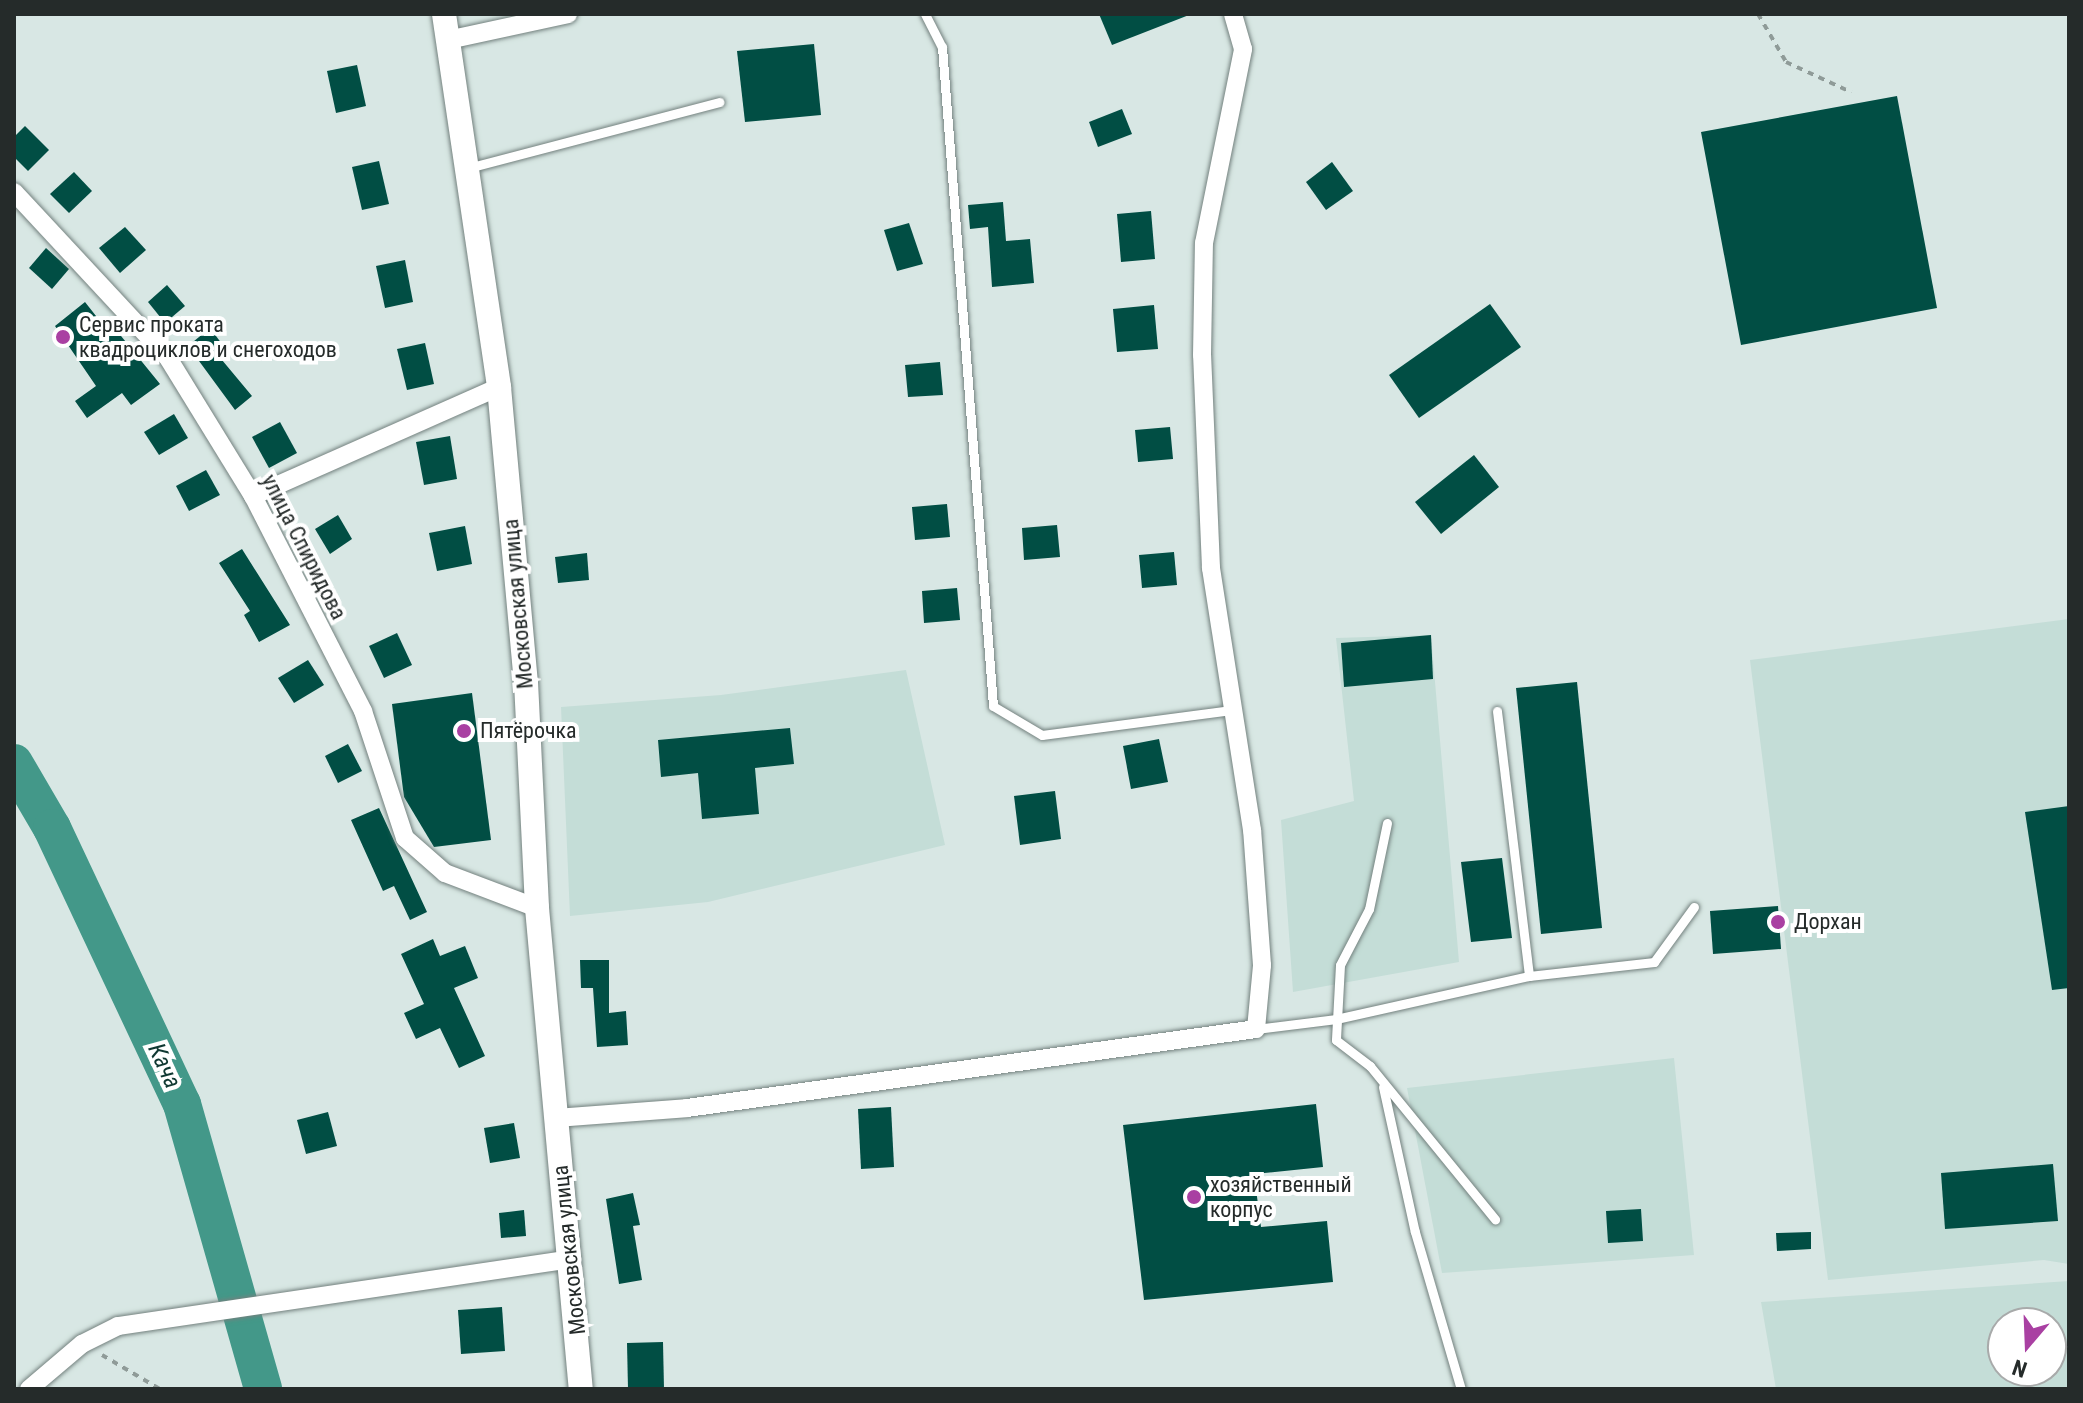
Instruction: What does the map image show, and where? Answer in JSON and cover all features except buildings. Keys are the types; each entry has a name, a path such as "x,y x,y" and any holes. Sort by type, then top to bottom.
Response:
{"street":[{"name":"Московская улица","path":"444,14 499,387 526,682 537,908 555,1118 572,1259 581,1389"},
{"path":"448,40 568,14"},
{"path":"555,1118 687,1108 1256,1029 1261,950 1252,830 1211,568 1201,339 1204,243 1243,49 1233,14"},
{"name":"улица Спиридова","path":"14,192 168,358 253,496 363,711 405,838 445,873 537,908"},
{"path":"253,496 499,387"},
{"path":"29,1389 82,1344 118,1326 572,1259"}],"lane":[{"path":"925,14 942,47 993,706 1042,735 1233,710"},
{"path":"466,169 720,102"},
{"path":"1497,711 1529,976"},
{"path":"1387,823 1369,909 1340,965 1336,1040 1370,1066 1382,1085 1495,1219"},
{"path":"1256,1029 1336,1019 1529,976 1654,962 1694,907"},
{"path":"1382,1085 1415,1232 1461,1389"}],"path":[{"path":"1758,14 1786,62 1851,92"},
{"path":"82,1344 160,1389"}],"shaded area":[{"path":"2069,619 2069,1264 2044,1260 1828,1280 1750,660"},
{"path":"1431,635 1459,962 1293,992 1281,820 1354,801 1336,638"},
{"path":"906,670 945,845 708,902 570,916 561,707 721,695"},
{"path":"1674,1058 1694,1255 1442,1273 1407,1088"},
{"path":"2069,1281 2069,1389 1776,1389 1761,1302"}],"waterway":[{"name":"Кача","path":"14,763 52,828 182,1104 263,1389"}],"place":[{"name":"Сервис проката квадроциклов и снегоходов","path":"63,337"},
{"name":"Пятёрочка","path":"464,731"},
{"name":"Дорхан","path":"1778,922"},
{"name":"хозяйственный корпус","path":"1194,1197"}]}
